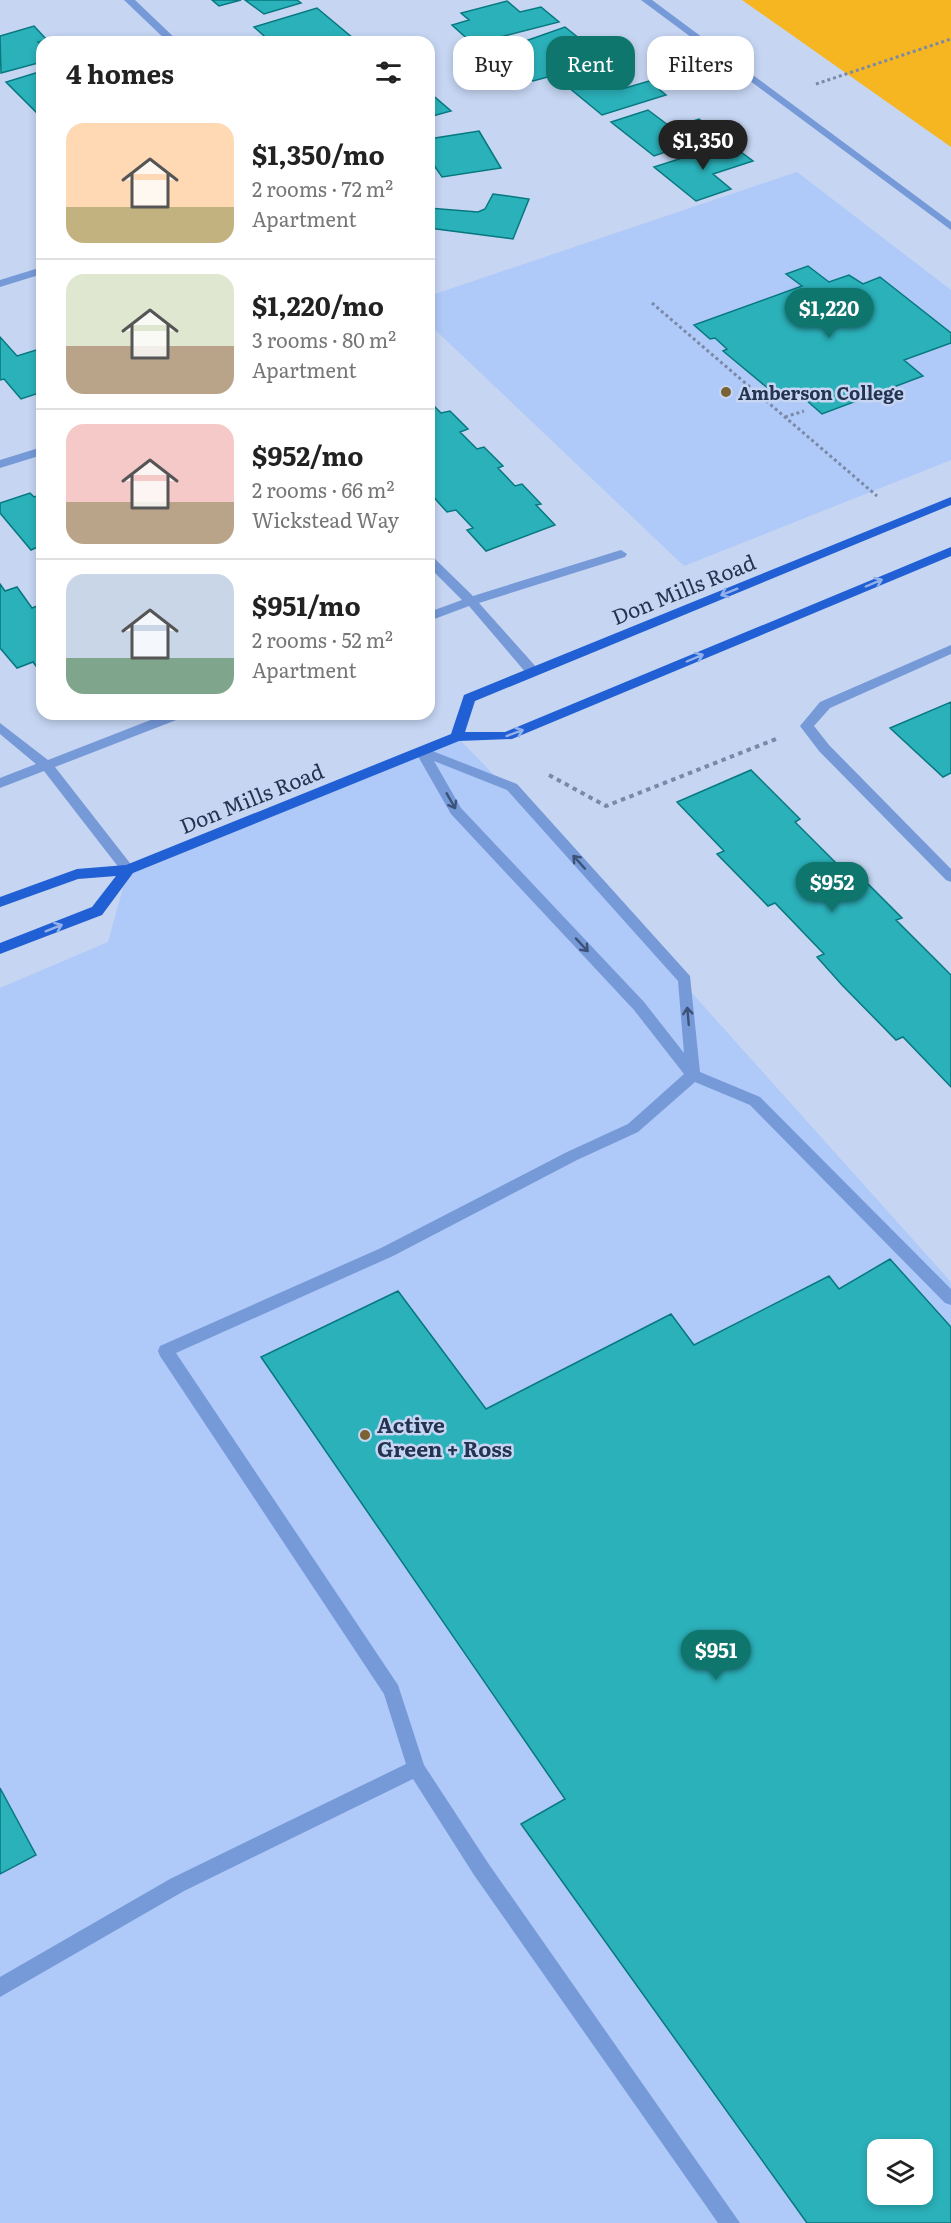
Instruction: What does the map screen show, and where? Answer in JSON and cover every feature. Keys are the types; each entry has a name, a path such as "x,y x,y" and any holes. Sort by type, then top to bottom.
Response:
{"main road":[{"name":"Don Mills Road","path":"457,737 469,698 951,501"},
{"name":"Don Mills Road","path":"0,902 77,874 128,870 457,737 507,736 951,551"},
{"path":"0,949 97,911 128,870"}],"street":[{"path":"129,0 168,36"},
{"path":"646,0 951,227"},
{"path":"0,284 36,272"},
{"path":"0,465 36,453"},
{"path":"435,615 471,601 621,554"},
{"path":"435,566 471,601 532,671"},
{"path":"951,649 825,705 807,726 824,748 951,877"},
{"path":"0,783 163,720"},
{"path":"0,727 46,765 128,870"},
{"path":"422,751 456,811 639,1006 693,1075 754,1101 951,1299"},
{"path":"422,751 512,787 685,980 693,1075"},
{"path":"693,1075 633,1128 572,1156 500,1196 387,1252 166,1351 392,1691 416,1768 481,1869 730,2223"},
{"path":"0,1988 177,1885 416,1768"}],"path":[{"path":"816,84 951,39"},
{"path":"652,303 879,497"},
{"path":"785,417 804,411"},
{"path":"546,773 606,806 807,726"}],"shaded area":[{"path":"742,0 951,0 951,147"},
{"name":"Amberson College","path":"797,172 951,290 951,460 684,566 435,330 435,294"},
{"path":"457,737 527,809 951,1282 951,2223 0,2223 0,988 108,942 128,870"}],"building":[{"path":"212,0 241,0 219,6"},
{"path":"245,0 297,0 301,3 264,14"},
{"path":"507,1 520,12 541,7 559,22 504,36 464,36 452,25 469,20 461,13"},
{"path":"317,8 350,36 264,36 254,27"},
{"path":"34,26 43,36 36,36 36,64 1,73 0,36"},
{"path":"565,27 576,36 546,36 546,78 534,81 534,38"},
{"path":"36,73 36,112 6,82"},
{"path":"647,82 647,90 660,90 666,95 602,115 572,90 635,90 635,85"},
{"path":"435,97 451,111 435,115"},
{"path":"648,110 672,128 699,119 718,134 654,156 611,122"},
{"path":"479,131 501,168 442,177 435,167 435,138"},
{"path":"729,143 753,161 713,174 731,189 696,201 654,167"},
{"path":"493,194 529,199 513,239 435,229 435,208 478,212 485,209"},
{"path":"808,266 829,282 849,275 863,284 880,277 951,333 951,343 904,360 923,376 822,414 798,393 770,390 723,351 727,349 715,338 710,339 694,325 802,286 786,274"},
{"path":"0,337 17,356 36,350 36,394 21,399 4,379 0,380"},
{"path":"435,407 441,413 450,411 468,429 460,432 477,449 484,447 503,466 498,468 515,486 522,484 541,504 536,505 555,525 486,551 467,530 473,528 456,510 447,512 435,499"},
{"path":"30,493 36,496 36,548 31,550 0,513 0,503"},
{"path":"0,584 5,591 17,587 32,608 36,606 36,666 33,662 17,668 0,648"},
{"path":"951,702 951,773 943,777 890,728"},
{"path":"751,770 800,819 795,822 844,870 851,867 902,918 896,920 951,975 951,1087 903,1037 896,1040 842,985 817,957 824,954 775,903 768,906 717,854 724,851 677,802"},
{"path":"890,1259 951,1327 951,2223 807,2223 521,1824 565,1799 261,1357 398,1291 486,1409 671,1314 694,1345 829,1276 839,1289"},
{"path":"0,1788 36,1855 0,1874"}],"place":[{"name":"Amberson College","path":"726,392"},
{"name":"Active Green + Ross","path":"365,1435"}]}
